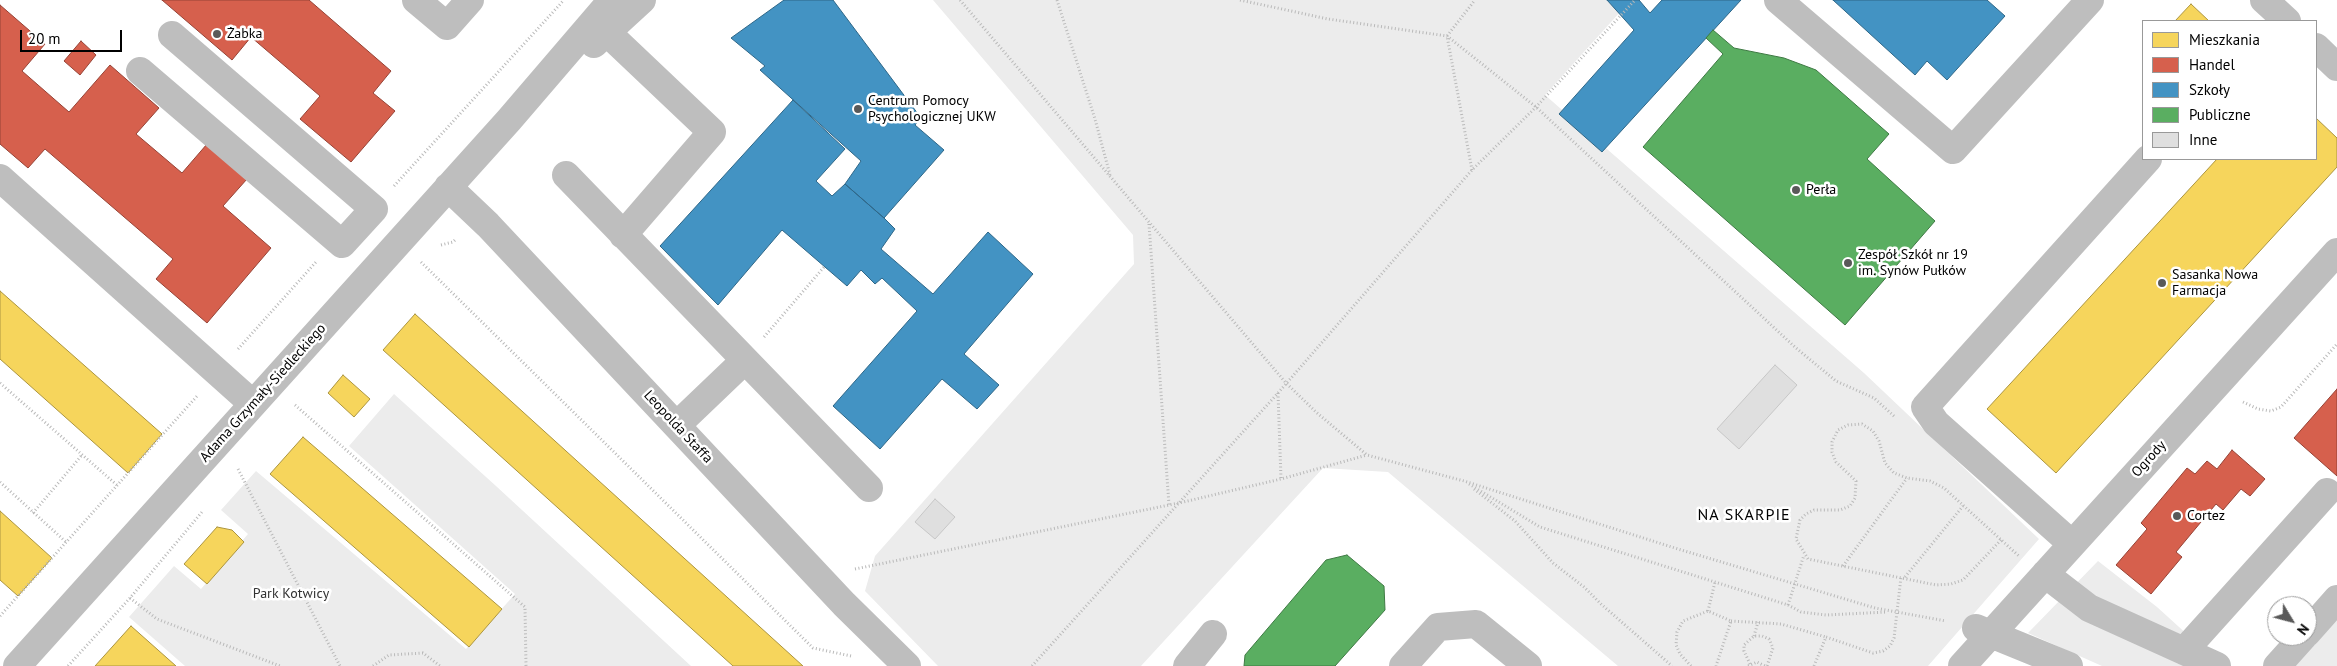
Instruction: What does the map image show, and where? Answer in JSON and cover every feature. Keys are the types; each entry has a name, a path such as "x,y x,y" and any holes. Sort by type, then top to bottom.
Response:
{"street":[{"path":"416,0 447,26 470,0"},
{"name":"Adama Grzymały-Siedleckiego","path":"17,666 510,120 612,0"},
{"name":"Adama Grzymały-Siedleckiego","path":"510,120 642,0"},
{"path":"1778,0 1953,150 2090,0"},
{"path":"2264,0 2287,20"},
{"path":"140,71 342,244 374,209 172,35"},
{"path":"616,41 712,132 623,235"},
{"path":"2317,48 2337,67"},
{"path":"2072,544 1936,423 1925,407 2147,160"},
{"path":"566,175 623,235 752,351 869,488"},
{"path":"0,178 253,404"},
{"name":"Leopolda Staffa","path":"448,187 488,224 844,604 907,666"},
{"name":"Ogrody","path":"1962,666 1983,630 2045,574 2337,252"},
{"path":"676,425 752,351"},
{"path":"2184,651 2327,492"},
{"path":"2045,574 2089,608 2217,666"},
{"path":"2317,622 2337,599"},
{"path":"1403,666 1438,627 1476,624 1528,666"},
{"path":"1983,630 2069,666"},
{"path":"1187,666 1213,634"},
{"path":"2277,666 2295,646"}],"path":[{"path":"374,209 564,0"},
{"path":"960,0 1286,383 1316,412 1367,455 1464,481 1678,550 1875,608 1983,630"},
{"path":"1057,0 1095,119 1111,178"},
{"path":"1240,0 1328,19 1448,36 1536,107 1796,348 1836,381 1874,398"},
{"path":"1472,170 1448,36 1475,0"},
{"path":"1032,666 1278,393 1472,170 1536,107 1635,0"},
{"path":"1149,224 1170,505"},
{"path":"0,616 336,240"},
{"path":"418,260 813,648 858,658"},
{"path":"752,351 824,267"},
{"path":"0,383 118,486"},
{"path":"1278,393 1282,479"},
{"path":"289,412 302,398"},
{"path":"295,405 525,607 526,666"},
{"path":"2001,540 1963,580 1951,584 1936,585 1808,559 1796,539 1800,520 1814,510 1840,510 1850,506 1855,498 1856,481 1836,462 1832,452 1832,442 1838,430 1848,425 1862,424 1873,431 1880,441 1885,463 1894,473 1908,478 1930,481 1944,488 2023,559"},
{"path":"33,513 82,455"},
{"path":"847,570 1170,505 1282,479 1367,455"},
{"path":"232,476 244,462"},
{"path":"238,469 340,666"},
{"path":"1843,566 1908,478"},
{"path":"1464,481 1540,527 1788,605 1801,612 1826,615 1895,611"},
{"path":"1464,481 1515,521 1553,563 1584,587 1672,666"},
{"path":"0,482 66,542"},
{"path":"68,666 130,598 207,505"},
{"path":"1691,666 1680,654 1676,645 1677,632 1683,621 1708,611 1730,621 1781,624 1826,637 1864,651 1873,653 1882,651 1890,646 1894,638 1895,611 1903,577 1963,506"},
{"path":"1788,605 1804,555"},
{"path":"1708,611 1715,582"},
{"path":"130,598 157,619 280,666"},
{"path":"1716,666 1730,621"},
{"path":"1754,636 1762,636 1769,640 1773,648 1766,666 1757,662 1749,665 1744,651 1744,645 1754,636 1758,622"},
{"path":"1814,666 1826,637"},
{"path":"373,666 389,655 423,653 440,666"}],"green space":[{"path":"933,0 1631,0 1545,95 1864,373 2039,539 1928,666 1618,666 1388,472 1323,468 1141,666 938,666 865,591 875,556 1134,264 1133,235"},
{"name":"Park Kotwicy","path":"394,394 691,666 185,666 129,617 174,566 201,589 248,534 221,510 256,471 466,649 515,594 349,446"},
{"path":"2098,561 2157,607 2222,666 2102,666 2028,633"},
{"path":"2337,612 2337,666 2283,666 2303,646 2317,646 2317,632"}],"building: Mieszkania":[{"path":"2191,4 2208,20 2176,20"},
{"path":"2317,119 2337,138 2337,167 2056,473 1987,409 2216,160 2317,160"},
{"path":"0,291 162,434 128,473 0,359"},
{"path":"415,314 803,666 733,666 383,350"},
{"path":"343,375 370,399 354,417 328,393"},
{"path":"303,437 502,609 469,647 270,474"},
{"path":"0,511 52,558 18,596 0,580"},
{"path":"217,527 232,530 244,542 207,584 184,564"},
{"path":"131,626 176,666 95,666"}],"building: Handel":[{"path":"162,0 309,0 391,71 373,93 395,111 351,162 300,119 320,96 251,37 232,60"},
{"path":"0,5 45,44 22,71 69,112 110,65 159,108 136,134 182,173 207,144 247,179 223,206 271,248 207,323 156,279 173,259 45,149 28,168 0,144"},
{"path":"81,41 96,55 80,75 64,61"},
{"path":"2337,389 2337,476 2294,438"},
{"path":"2232,450 2265,479 2250,496 2241,489 2223,510 2216,504 2176,552 2182,557 2151,594 2116,565 2147,529 2141,523 2187,468 2195,474 2207,461 2217,469"}],"building: Szkoły":[{"name":"Centrum Pomocy Psychologicznej UKW","path":"784,0 833,0 921,118 915,125 944,150 884,218 845,184 861,161 760,70 765,66 731,38"},
{"path":"1607,0 1639,0 1650,13 1662,0 1741,0 1602,152 1559,114 1634,30"},
{"path":"1833,0 1987,0 2005,16 1947,80 1927,61 1915,75"},
{"path":"793,100 845,149 816,181 832,196 845,184 884,218 895,229 881,249 933,294 988,232 1033,274 964,354 999,385 977,409 942,379 880,449 833,406 917,311 882,278 875,284 861,270 847,286 782,230 718,305 660,246"}],"building: Publiczne":[{"name":"Perła","path":"1713,30 1734,48 1784,58 1816,70 1889,134 1867,159 1935,221 1845,325 1643,147 1723,54 1706,38"},
{"path":"1347,555 1384,586 1385,610 1335,666 1244,666 1245,655 1326,560"}],"building: Inne":[{"path":"1775,365 1797,385 1739,449 1717,429"},
{"path":"935,499 955,517 935,539 915,522"}],"place":[{"name":"Żabka","path":"217,34"},
{"name":"Centrum Pomocy Psychologicznej UKW","path":"858,109"},
{"name":"Perła","path":"1796,190"},
{"name":"Zespół Szkół nr 19 im. Synów Pułków","path":"1848,263"},
{"name":"Sasanka Nowa Farmacja","path":"2162,283"},
{"name":"Cortez","path":"2177,516"}],"district":[{"name":"NA SKARPIE","path":"1744,515"}]}
